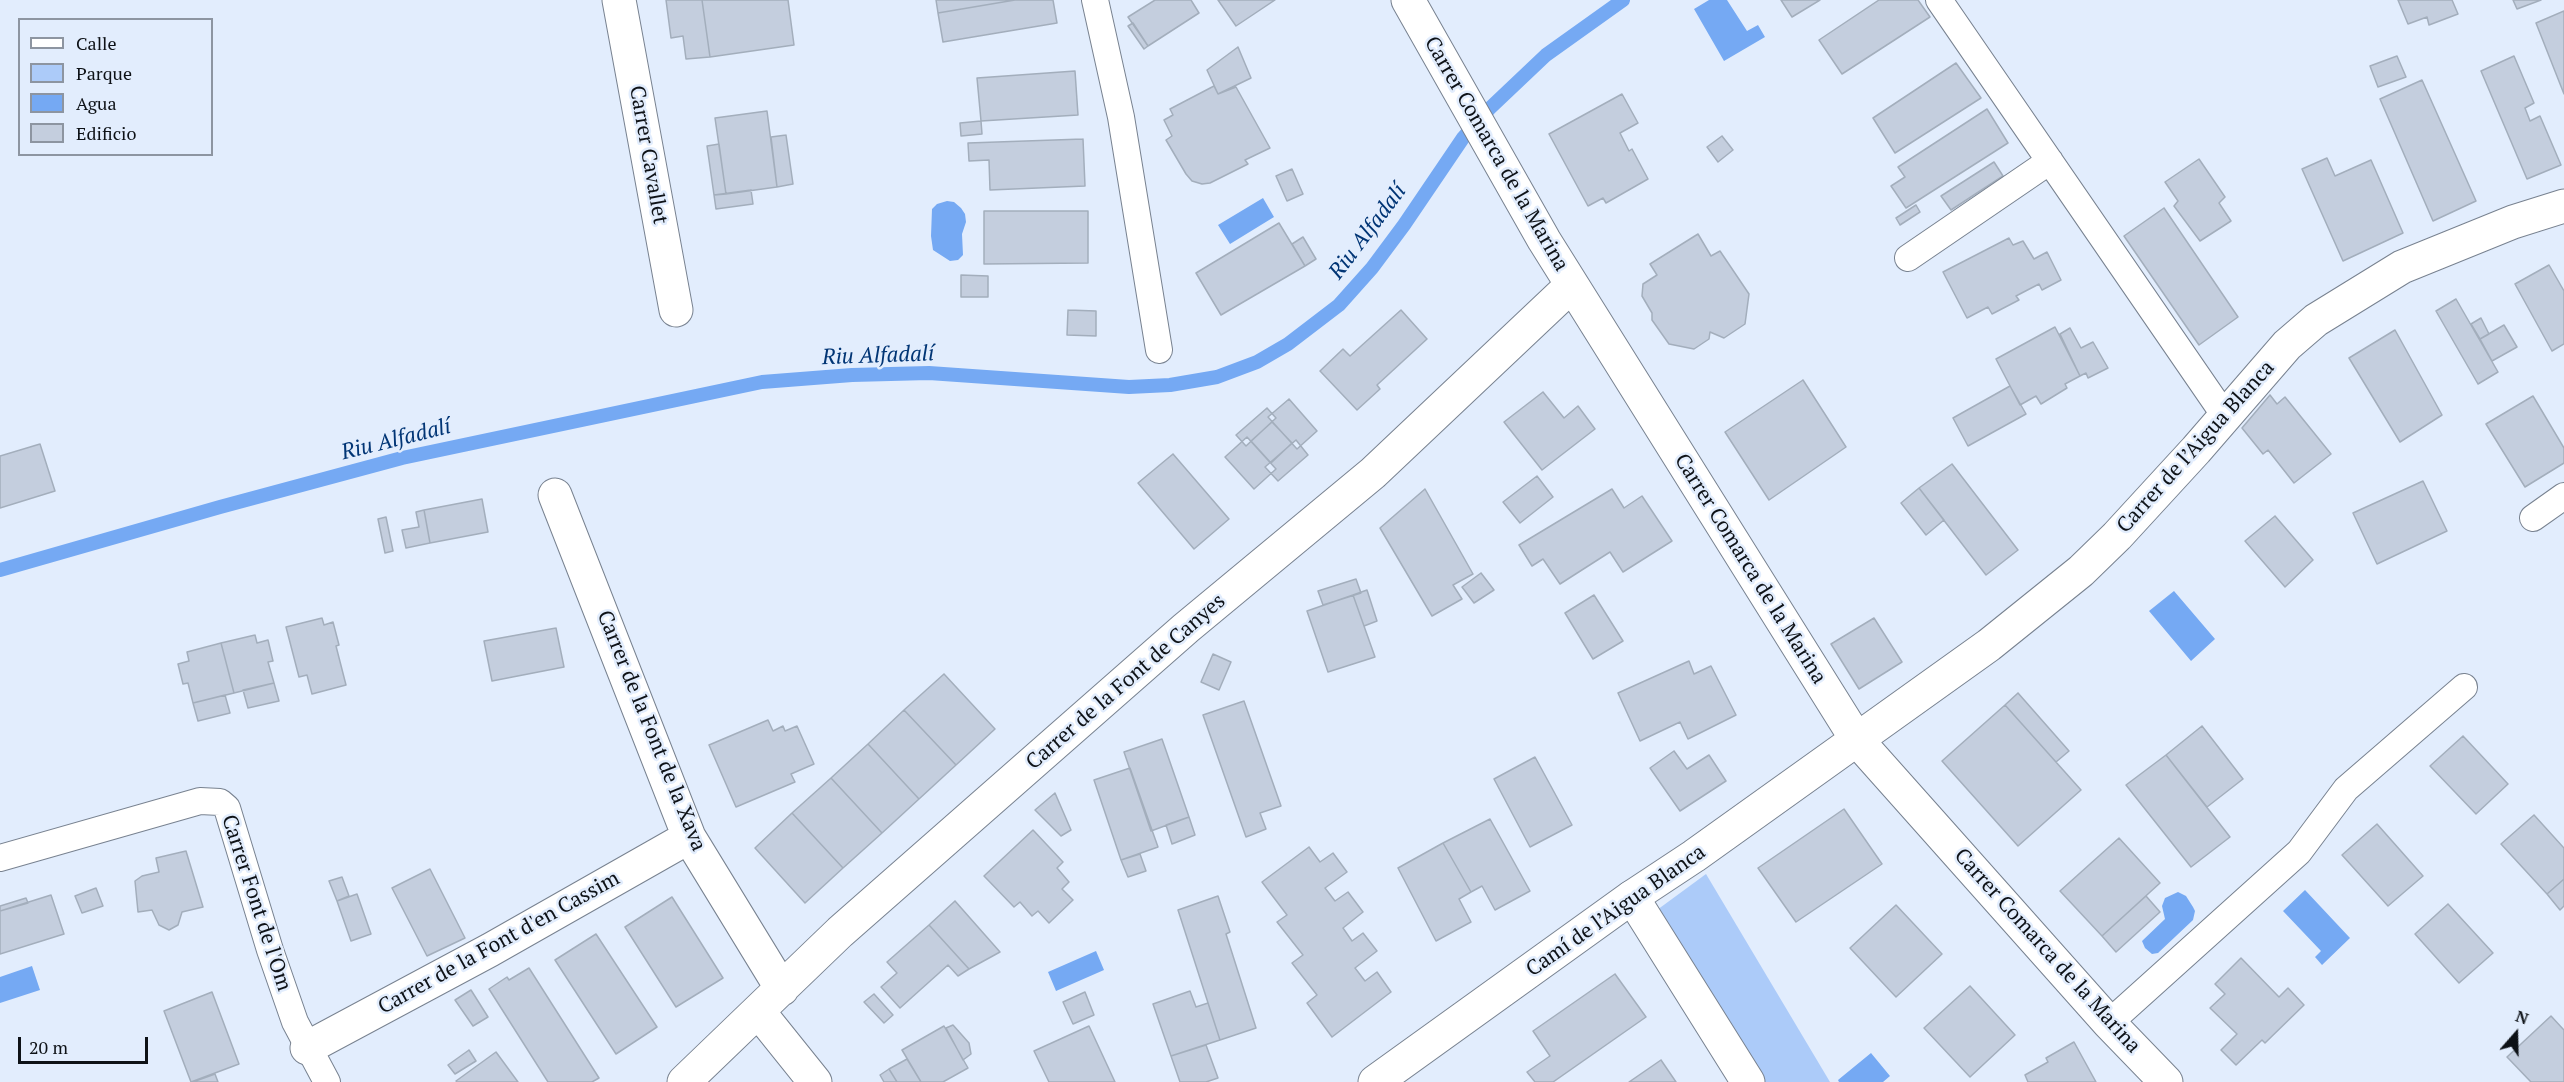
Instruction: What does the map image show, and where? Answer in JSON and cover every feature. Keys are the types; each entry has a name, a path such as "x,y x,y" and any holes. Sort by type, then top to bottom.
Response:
{"street":[{"name":"Carrer Cavallet","path":"619,0 676,310"},
{"name":"Carrer Comarca de la Marina","path":"1408,0 1544,240 1857,740 2109,1023 2166,1082"},
{"name":"Carrer de l’Aigua Blanca","path":"1857,740 1989,645 2081,571 2124,529 2287,345 2316,320 2402,267 2513,222 2564,206"},
{"name":"Carrer de la Font de Canyes","path":"684,1082 840,932 1186,628 1373,473 1572,285"},
{"name":"Carrer de la Font de la Xava","path":"555,495 689,837 782,989"},
{"name":"Camí de l’Aigua Blanca","path":"1375,1082 1632,897 1694,856 1857,740"},
{"name":"Carrer de la Font d'en Cassim","path":"307,1048 490,950 689,837"},
{"path":"1632,897 1748,1082"},
{"path":"758,1011 815,1082"}],"lane":[{"path":"1095,0 1121,117 1159,350"},
{"path":"1939,0 2225,416"},
{"path":"1908,258 2050,161"},
{"path":"2533,518 2564,496"},
{"path":"2109,1023 2299,852 2346,789 2464,687"},
{"name":"Carrer Font de l'Om","path":"0,858 200,801 220,802 227,808 270,950 295,1022 327,1082"}],"green space":[{"path":"1706,874 1830,1082 1762,1082 1657,910"}],"water":[{"path":"1709,0 1727,0 1747,31 1758,25 1765,37 1724,61 1694,9"},
{"path":"1263,198 1274,217 1230,244 1218,225"},
{"path":"947,201 954,202 961,208 966,222 962,234 963,255 958,260 950,261 933,250 931,236 932,209 937,204"},
{"path":"2174,591 2215,639 2191,661 2149,611"},
{"path":"2305,890 2350,938 2322,965 2315,957 2321,951 2283,911"},
{"path":"2178,892 2186,896 2193,907 2195,911 2193,920 2158,953 2152,954 2145,948 2142,941 2165,919 2162,906 2165,898"},
{"path":"1096,951 1104,970 1056,991 1048,972"},
{"path":"32,966 40,990 0,1003 0,977"},
{"path":"1871,1053 1890,1076 1883,1082 1839,1082 1838,1080"}],"building":[{"path":"666,0 702,0 710,57 686,59 683,36 671,38"},
{"path":"702,0 788,0 794,45 710,57"},
{"path":"936,0 1015,0 938,13"},
{"path":"1015,0 1053,0 1057,23 943,42 938,13"},
{"path":"1155,0 1191,0 1199,13 1148,46 1128,17"},
{"path":"1218,0 1275,0 1236,26"},
{"path":"1781,0 1820,0 1792,17"},
{"path":"1879,0 1918,0 1930,17 1842,74 1819,40"},
{"path":"2398,0 2452,0 2458,14 2429,25 2427,17 2408,24"},
{"path":"2513,0 2541,0 2517,9"},
{"path":"2564,11 2564,94 2536,23"},
{"path":"1133,23 1148,46 1144,49 1128,26"},
{"path":"1238,47 1251,78 1218,94 1207,70"},
{"path":"2397,56 2406,77 2378,87 2370,66"},
{"path":"2514,56 2534,103 2525,108 2530,121 2540,116 2561,165 2527,179 2481,71"},
{"path":"1956,63 1981,98 1895,153 1873,118"},
{"path":"1075,71 1078,115 981,121 977,78"},
{"path":"2422,80 2476,201 2433,221 2380,99"},
{"path":"1214,86 1218,94 1236,87 1270,148 1245,160 1248,164 1210,183 1202,184 1192,181 1186,174 1166,140 1172,136 1164,120 1173,115 1170,109"},
{"path":"1622,94 1638,123 1620,133 1629,151 1632,149 1648,179 1606,203 1603,198 1588,206 1549,134"},
{"path":"1987,109 2008,143 1906,208 1891,186 1905,177 1898,167"},
{"path":"767,111 777,187 726,194 715,118"},
{"path":"981,121 982,134 961,136 960,123"},
{"path":"786,135 793,184 777,187 771,137"},
{"path":"1722,136 1733,150 1718,162 1707,147"},
{"path":"1083,139 1085,186 990,190 989,160 969,161 968,143"},
{"path":"719,144 726,194 714,195 707,146"},
{"path":"2327,158 2335,176 2371,160 2403,233 2343,261 2302,169"},
{"path":"2199,159 2225,197 2219,203 2231,221 2200,241 2174,206 2178,201 2165,182"},
{"path":"1994,162 2003,176 1951,210 1941,196"},
{"path":"1292,169 1303,194 1287,201 1276,176"},
{"path":"751,190 753,204 716,209 714,195"},
{"path":"1916,205 1920,212 1900,225 1896,218"},
{"path":"2164,208 2238,317 2199,345 2124,236"},
{"path":"984,211 1088,211 1088,263 984,264"},
{"path":"1279,223 1305,266 1221,315 1196,273"},
{"path":"1698,234 1711,256 1720,251 1749,294 1745,324 1724,338 1710,332 1709,339 1694,349 1669,344 1652,320 1652,313 1642,296 1643,284 1657,275 1650,264"},
{"path":"1303,237 1316,259 1305,266 1292,244"},
{"path":"2009,238 2013,245 2023,241 2034,259 2047,252 2061,280 2042,290 2039,284 2016,296 2019,300 1992,314 1988,307 1967,318 1943,272"},
{"path":"2549,265 2564,291 2564,344 2552,351 2515,284"},
{"path":"961,275 988,276 988,297 961,297"},
{"path":"2456,299 2498,372 2478,384 2436,311"},
{"path":"1068,310 1096,311 1096,336 1067,335"},
{"path":"1401,310 1427,339 1377,385 1380,389 1357,410 1320,371 1343,349 1350,356"},
{"path":"2481,318 2489,334 2480,339 2471,324"},
{"path":"2504,325 2517,347 2492,361 2480,339"},
{"path":"2055,327 2080,376 2065,384 2067,388 2041,404 2036,396 2020,405 1996,359"},
{"path":"2070,328 2081,348 2093,342 2108,368 2088,378 2086,373 2080,376 2060,334"},
{"path":"2395,330 2442,415 2400,442 2349,358"},
{"path":"1803,380 1846,447 1769,500 1725,432"},
{"path":"2010,386 2026,414 1968,446 1953,418"},
{"path":"1543,392 1564,418 1578,406 1595,429 1542,470 1504,422"},
{"path":"2270,395 2277,404 2285,397 2331,454 2294,483 2268,450 2263,454 2242,428"},
{"path":"2533,396 2564,448 2564,463 2525,487 2486,424"},
{"path":"1289,399 1317,431 1297,449 1268,417"},
{"path":"1267,408 1276,418 1246,446 1236,435"},
{"path":"1272,422 1292,443 1271,463 1251,441"},
{"path":"1247,437 1276,469 1254,489 1225,457"},
{"path":"1296,440 1308,455 1278,481 1265,467"},
{"path":"40,444 55,491 0,508 0,456"},
{"path":"1173,454 1229,519 1194,549 1138,483"},
{"path":"1952,464 2018,550 1986,575 1919,488"},
{"path":"1537,476 1553,497 1520,523 1503,502"},
{"path":"2423,481 2447,531 2377,564 2353,513"},
{"path":"1919,488 1944,520 1926,535 1901,503"},
{"path":"1425,489 1473,574 1453,585 1462,599 1432,616 1380,528"},
{"path":"1612,489 1624,508 1642,496 1672,541 1623,572 1610,552 1560,584 1543,559 1532,566 1519,545"},
{"path":"482,499 488,532 430,543 424,510"},
{"path":"424,510 430,543 406,548 402,530 419,527 416,512"},
{"path":"2275,516 2313,560 2285,587 2245,541"},
{"path":"386,517 393,551 385,553 378,519"},
{"path":"1481,573 1494,590 1474,603 1462,587"},
{"path":"1356,579 1361,593 1323,605 1318,591"},
{"path":"1367,590 1377,621 1364,626 1353,595"},
{"path":"1353,595 1375,657 1328,672 1307,611"},
{"path":"1594,595 1623,641 1593,659 1565,613"},
{"path":"322,618 324,625 333,622 339,645 336,646 346,685 312,694 307,675 299,677 286,627"},
{"path":"1874,618 1902,662 1859,689 1831,644"},
{"path":"556,628 564,667 492,681 484,641"},
{"path":"255,635 257,643 268,640 273,661 268,662 274,683 234,693 221,643"},
{"path":"221,643 234,693 193,703 188,683 183,684 178,664 189,661 187,652"},
{"path":"1213,654 1231,662 1219,690 1201,682"},
{"path":"1689,661 1694,674 1711,666 1736,715 1688,739 1680,722 1640,741 1618,693"},
{"path":"944,674 995,729 956,765 904,710"},
{"path":"274,683 279,701 248,708 243,690"},
{"path":"2018,693 2069,751 2056,762 2005,705"},
{"path":"225,695 230,713 198,721 193,703"},
{"path":"1244,701 1281,806 1260,813 1266,829 1246,837 1203,715"},
{"path":"2005,705 2081,790 2018,846 1942,761"},
{"path":"904,710 956,765 919,799 868,744"},
{"path":"768,720 773,731 783,726 785,731 797,726 814,764 791,774 795,782 736,807 709,745"},
{"path":"2202,726 2243,779 2207,807 2166,755"},
{"path":"2463,736 2508,784 2476,814 2430,766"},
{"path":"1162,739 1189,817 1151,831 1124,752"},
{"path":"868,744 919,799 882,833 831,778"},
{"path":"1674,751 1687,769 1709,755 1726,781 1680,811 1650,768"},
{"path":"2166,755 2230,837 2191,867 2126,785"},
{"path":"1535,757 1572,825 1530,847 1494,779"},
{"path":"1130,768 1158,847 1121,860 1094,780"},
{"path":"831,778 882,833 843,868 792,813"},
{"path":"1055,793 1071,830 1061,836 1035,810"},
{"path":"1844,809 1882,864 1796,922 1758,868"},
{"path":"792,813 843,868 805,903 755,848"},
{"path":"2534,815 2564,848 2564,879 2547,894 2501,844"},
{"path":"1189,817 1195,835 1172,844 1166,825"},
{"path":"1490,819 1530,891 1495,910 1482,886 1471,892 1443,843"},
{"path":"2377,824 2423,876 2388,906 2342,855"},
{"path":"1033,830 1063,862 1057,868 1069,882 1062,889 1073,900 1049,923 1038,911 1032,916 1020,902 1014,907 984,876"},
{"path":"2119,838 2160,883 2102,936 2060,891"},
{"path":"1443,843 1471,892 1459,899 1471,922 1436,941 1398,868"},
{"path":"1309,847 1320,862 1333,853 1347,872 1325,888 1335,901 1348,892 1363,912 1343,928 1352,941 1363,933 1377,951 1355,968 1365,981 1377,972 1391,992 1332,1037 1307,1003 1317,995 1292,963 1303,955 1277,922 1287,915 1262,882"},
{"path":"186,851 203,907 182,912 178,925 169,930 159,925 152,910 138,912 135,881 142,876 159,872 156,858"},
{"path":"1140,854 1146,871 1128,877 1121,860"},
{"path":"430,869 465,938 427,956 392,888"},
{"path":"342,877 349,896 337,901 329,881"},
{"path":"2564,879 2564,906 2560,910 2547,894"},
{"path":"96,888 103,906 82,913 75,896"},
{"path":"357,894 371,934 351,941 337,901"},
{"path":"51,895 64,934 0,954 0,911"},
{"path":"1218,896 1230,932 1226,934 1256,1028 1220,1040 1178,910"},
{"path":"2146,896 2160,912 2116,952 2102,936"},
{"path":"672,897 723,978 676,1007 625,927"},
{"path":"26,898 28,903 0,911 0,906"},
{"path":"955,901 1000,952 969,969 929,925"},
{"path":"2448,904 2493,953 2459,983 2415,934"},
{"path":"1896,905 1942,954 1896,997 1850,948"},
{"path":"929,925 969,969 958,976 948,965 900,1008 881,987 897,973 887,962"},
{"path":"596,934 657,1027 616,1054 555,960"},
{"path":"2241,958 2279,997 2288,988 2304,1005 2265,1043 2262,1040 2236,1065 2221,1050 2237,1034 2210,1008 2225,994 2215,984"},
{"path":"529,968 599,1078 592,1082 548,1082 489,989 507,977 509,980"},
{"path":"1615,974 1646,1017 1553,1082 1535,1082 1527,1072 1550,1056 1533,1031"},
{"path":"1970,986 2015,1035 1970,1077 1924,1028"},
{"path":"471,990 488,1017 473,1026 455,1000"},
{"path":"1190,991 1196,1007 1208,1003 1220,1040 1171,1056 1153,1004"},
{"path":"212,992 239,1064 191,1082 164,1011"},
{"path":"1085,992 1094,1015 1073,1024 1063,1002"},
{"path":"874,994 893,1015 884,1023 864,1002"},
{"path":"2551,1016 2564,1030 2564,1082 2531,1082 2507,1057"},
{"path":"953,1025 969,1043 971,1054 963,1060 946,1028"},
{"path":"944,1026 968,1068 943,1082 921,1082 902,1050"},
{"path":"1089,1026 1115,1082 1049,1082 1034,1051"},
{"path":"2074,1042 2096,1082 2028,1082 2025,1075 2048,1062 2046,1058"},
{"path":"1206,1045 1218,1078 1206,1082 1180,1082 1171,1056"},
{"path":"469,1050 476,1061 455,1074 448,1065"},
{"path":"496,1052 518,1082 456,1081"},
{"path":"907,1059 921,1082 897,1082 889,1069"},
{"path":"1661,1060 1676,1082 1629,1082"},
{"path":"889,1069 897,1082 884,1082 880,1075"},
{"path":"215,1074 218,1082 193,1082"}],"waterway":[{"name":"Riu Alfadalí","path":"0,570 402,458 762,382 852,375 929,373 1129,387 1170,385 1217,377 1257,362 1288,344 1339,305 1372,268 1463,138 1489,109 1546,55 1623,0"}]}
